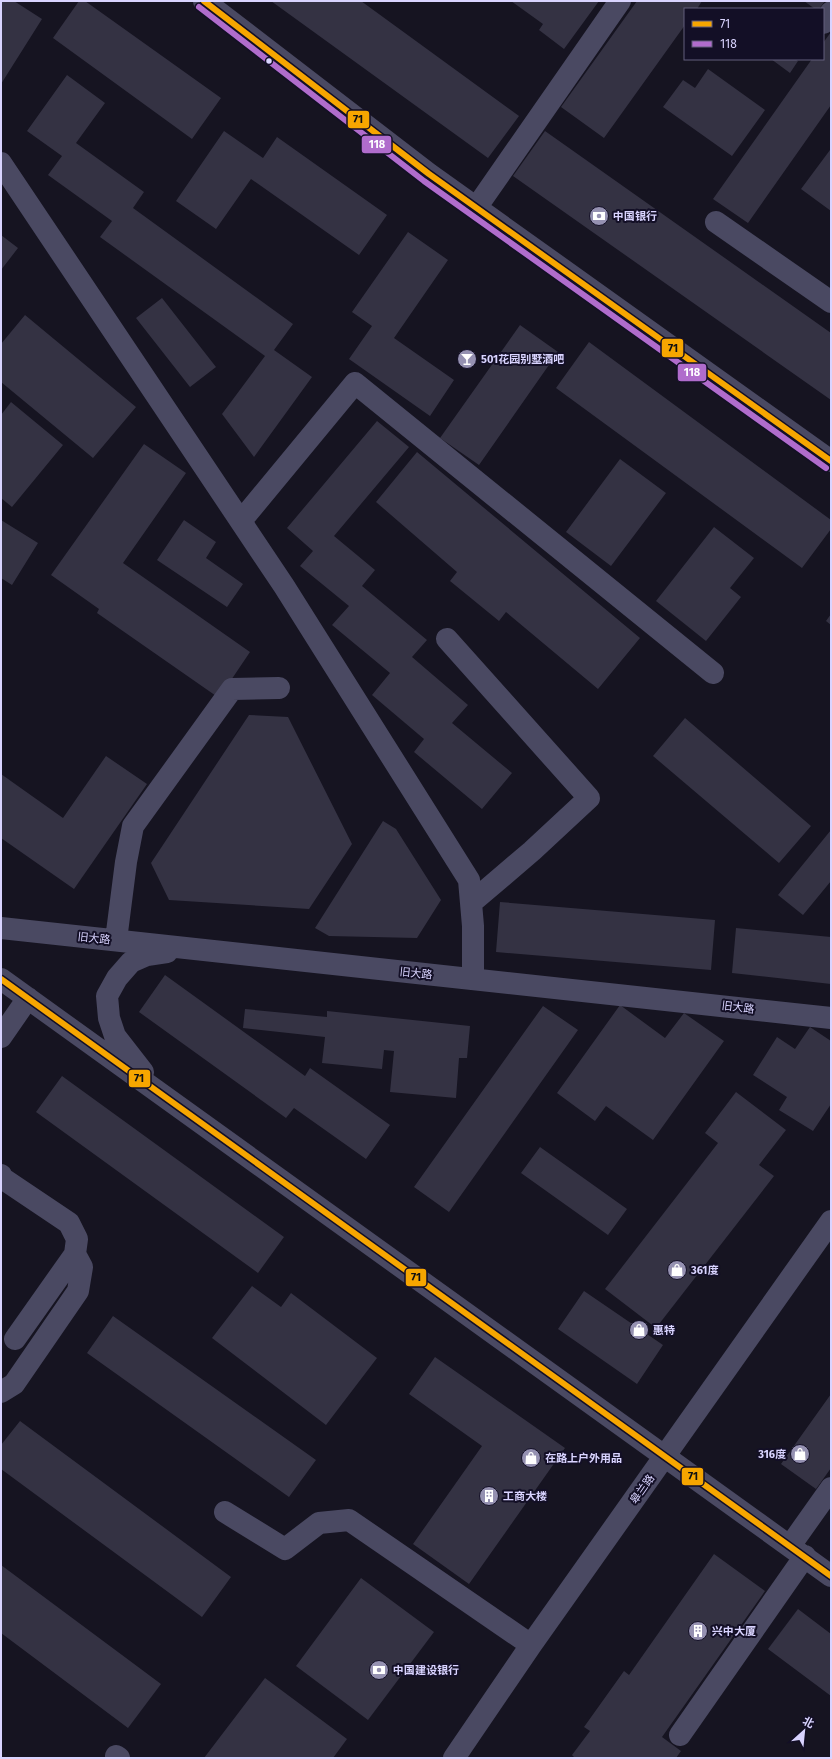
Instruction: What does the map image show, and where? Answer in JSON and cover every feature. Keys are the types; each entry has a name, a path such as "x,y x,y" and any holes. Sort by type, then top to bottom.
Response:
{"street":[{"path":"204,1 429,174 831,461"},
{"path":"476,208 620,1"},
{"path":"824,22 831,12"},
{"path":"1,163 284,586 469,880 473,926 473,979"},
{"path":"716,222 831,302"},
{"path":"241,521 355,383 713,673"},
{"path":"447,639 589,798 532,852 471,902"},
{"path":"116,940 126,862 133,826 232,690 279,688"},
{"name":"旧大路","path":"1,928 831,1018"},
{"path":"186,1112 138,1068 115,1036 109,1018 108,996 117,978 131,962 147,955 177,951 219,952"},
{"path":"1,979 831,1576"},
{"path":"1,1037 28,998"},
{"path":"1,1176 69,1224 77,1239 75,1254 15,1339"},
{"name":"皋兰路","path":"454,1758 831,1221"},
{"path":"1,1392 14,1384 78,1291 82,1267 75,1254"},
{"path":"680,1735 797,1552 831,1488"},
{"path":"225,1512 285,1549 319,1523 349,1520 532,1645"}],"building":[{"path":"1,1 14,1 42,19 1,84"},
{"path":"79,1 85,1 221,98 192,139 53,38"},
{"path":"271,1 361,1 519,116 488,158"},
{"path":"511,1 599,1 564,49 539,30 543,24"},
{"path":"637,1 702,1 698,8 684,8 684,26 604,138 561,107"},
{"path":"804,1 825,1 820,8 814,8"},
{"path":"831,32 831,105 748,223 713,199 811,60 824,60 824,42"},
{"path":"772,60 798,61 790,73"},
{"path":"708,69 765,110 732,156 663,107 683,80 695,88"},
{"path":"67,75 105,103 76,143 144,192 133,208 293,324 274,350 312,377 254,457 222,414 265,356 100,237 112,221 48,175 62,156 27,131"},
{"path":"224,131 263,158 277,137 387,215 359,255 251,179 216,229 176,201"},
{"path":"545,131 831,333 831,400 513,176"},
{"path":"830,150 831,151 831,211 801,189"},
{"path":"408,232 448,260 394,338 454,380 430,416 349,359 372,326 352,312"},
{"path":"1,235 18,248 1,270"},
{"path":"162,298 216,367 190,387 136,318"},
{"path":"25,315 136,407 93,458 1,382 1,344"},
{"path":"520,325 558,352 479,465 440,438"},
{"path":"589,342 831,520 831,529 802,568 556,388"},
{"path":"11,402 63,445 12,507 1,498 1,415"},
{"path":"377,421 409,447 334,536 375,570 362,586 427,640 412,657 468,705 452,723 512,773 482,809 414,752 424,739 372,695 390,673 332,625 349,606 300,566 313,551 287,528"},
{"path":"144,444 186,473 123,563 250,652 219,698 97,613 99,609 51,575"},
{"path":"417,452 640,638 598,689 506,612 499,621 450,581 457,572 376,502"},
{"path":"620,459 666,493 611,566 566,532"},
{"path":"1,520 38,543 12,585 1,578"},
{"path":"184,520 216,542 206,558 243,584 227,607 157,560"},
{"path":"714,527 754,558 730,588 741,597 706,641 656,601"},
{"path":"831,614 831,625 826,621"},
{"path":"249,715 288,717 352,844 309,909 169,900 151,863"},
{"path":"685,718 811,826 779,863 653,756"},
{"path":"106,756 147,784 74,889 1,838 1,774 63,818"},
{"path":"383,821 396,829 441,900 417,938 329,936 315,928"},
{"path":"831,830 831,881 803,915 778,895"},
{"path":"500,902 715,920 711,970 496,952"},
{"path":"736,928 831,937 831,984 732,973"},
{"path":"165,975 305,1076 310,1068 390,1125 366,1159 294,1108 286,1118 139,1012"},
{"path":"620,1005 665,1038 684,1013 724,1041 653,1140 606,1106 595,1121 557,1093"},
{"path":"543,1006 578,1030 449,1212 414,1187"},
{"path":"245,1009 327,1017 327,1011 470,1026 467,1058 459,1058 456,1098 390,1092 394,1051 384,1050 382,1069 322,1063 325,1037 243,1028"},
{"path":"810,1027 831,1041 831,1104 813,1131 779,1110 787,1097 753,1075 777,1037 795,1049"},
{"path":"62,1076 284,1237 258,1273 36,1112"},
{"path":"736,1092 786,1130 759,1165 774,1176 656,1328 605,1289 718,1143 705,1133"},
{"path":"540,1147 627,1209 608,1235 521,1173"},
{"path":"252,1286 281,1307 291,1293 377,1358 326,1425 212,1338"},
{"path":"584,1291 663,1345 637,1384 558,1329"},
{"path":"113,1316 316,1460 289,1497 87,1353"},
{"name":"工商大楼","path":"435,1357 565,1448 469,1584 413,1544 482,1446 409,1394"},
{"path":"831,1394 831,1468 816,1489 781,1464"},
{"path":"20,1421 231,1577 202,1617 1,1469 1,1445"},
{"name":"兴中大厦","path":"714,1554 765,1591 662,1737 681,1751 676,1758 575,1758 572,1755 590,1731 584,1727 624,1671 629,1675"},
{"path":"1,1565 161,1684 128,1728 1,1633"},
{"path":"361,1578 434,1632 368,1720 296,1666"},
{"path":"798,1609 831,1634 831,1696 768,1649"},
{"path":"265,1678 347,1739 333,1758 204,1758"}],"transit line":[{"name":"71","path":"204,1 429,174 831,461"},
{"name":"118","path":"199,7 424,181 826,468"},
{"name":"71","path":"1,979 831,1576"}],"place":[{"name":"中国银行","path":"599,216"},
{"name":"501花园别墅酒吧","path":"467,359"},
{"name":"361度","path":"677,1270"},
{"name":"惠特","path":"639,1330"},
{"name":"316度","path":"800,1454"},
{"name":"在路上户外用品","path":"531,1458"},
{"name":"工商大楼","path":"489,1496"},
{"name":"兴中大厦","path":"698,1631"},
{"name":"中国建设银行","path":"379,1670"}]}
